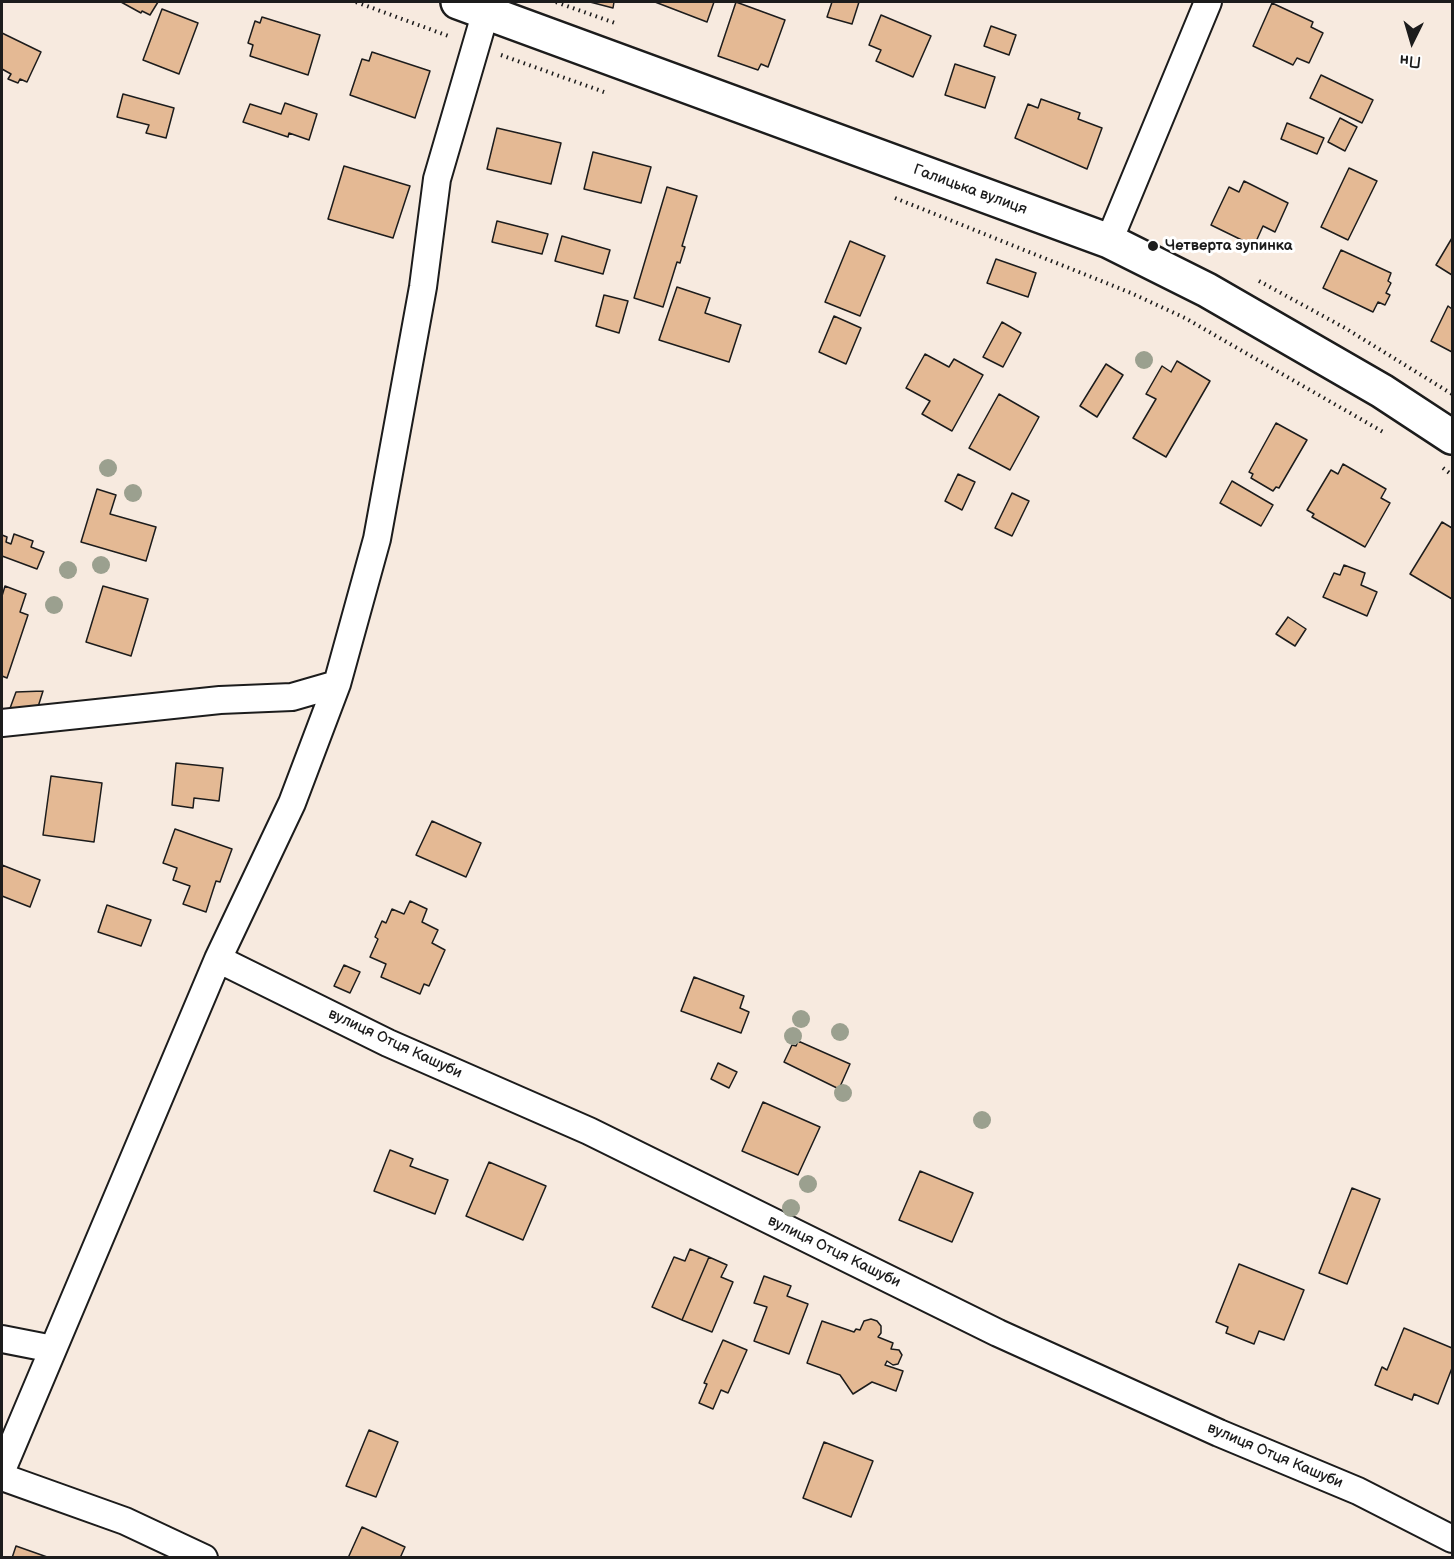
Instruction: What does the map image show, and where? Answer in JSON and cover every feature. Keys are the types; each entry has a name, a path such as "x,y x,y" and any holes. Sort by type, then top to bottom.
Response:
{"street":[{"path":"1109,241 1208,2"},
{"path":"2,1470 218,960 292,803 337,684 377,539 419,308 437,179 475,45 472,6"},
{"name":"Галицька вулиця","path":"472,6 1109,241 1207,290 1382,391 1445,451"},
{"path":"2,723 220,700 292,697 337,684"},
{"name":"вулиця Отця Кашуби","path":"218,960 388,1043 589,1131 998,1333 1219,1433 1358,1491 1452,1539"},
{"path":"2,1339 53,1349"},
{"path":"2,1477 124,1521 204,1557"}],"path":[{"path":"356,2 606,92"},
{"path":"890,196 1131,293 1185,318 1391,437"},
{"path":"1445,451 1452,475"}],"building":[{"path":"121,2 158,2 150,15 142,11 141,13"},
{"path":"590,2 614,2 613,8"},
{"path":"655,2 714,2 707,22"},
{"path":"736,2 785,20 768,67 761,64 758,70 718,56"},
{"path":"832,2 859,2 852,24 827,17"},
{"path":"1272,3 1313,22 1311,27 1323,33 1309,63 1297,58 1293,65 1253,46"},
{"path":"162,9 198,23 179,74 143,60"},
{"path":"881,15 931,36 913,77 876,61 881,50 869,45"},
{"path":"262,17 320,35 308,75 250,56 253,45 248,43 255,21 260,23"},
{"path":"991,26 1016,35 1009,55 984,46"},
{"path":"2,33 41,52 27,82 20,79 18,83 8,79 11,74 2,69"},
{"path":"372,52 430,71 415,118 350,95 362,59 369,61"},
{"path":"955,64 995,77 985,108 945,95"},
{"path":"1321,75 1373,100 1362,123 1310,98"},
{"path":"123,94 174,108 166,138 146,133 149,125 117,117"},
{"path":"1041,99 1080,113 1078,119 1102,128 1087,169 1015,138 1028,104 1038,108"},
{"path":"285,103 317,114 309,140 289,133 288,137 243,122 250,104 281,114"},
{"path":"1340,118 1357,127 1345,151 1328,142"},
{"path":"1287,123 1324,138 1317,154 1281,139"},
{"path":"497,128 561,143 551,184 487,169"},
{"path":"593,152 651,167 641,203 584,189"},
{"path":"344,166 410,186 393,238 328,219"},
{"path":"1349,168 1377,181 1348,240 1321,227"},
{"path":"1244,181 1288,203 1275,232 1263,226 1254,246 1211,225 1229,187 1239,192"},
{"path":"667,187 697,196 682,246 685,247 680,263 677,262 663,307 634,298"},
{"path":"497,221 548,234 542,254 492,242"},
{"path":"562,236 610,250 603,274 555,261"},
{"path":"1452,238 1452,275 1436,265"},
{"path":"850,241 885,256 860,316 825,302"},
{"path":"1341,250 1391,273 1388,281 1391,283 1386,293 1390,295 1385,305 1378,302 1373,312 1323,288"},
{"path":"996,259 1036,273 1028,297 987,283"},
{"path":"677,287 710,298 705,313 741,325 729,362 659,340"},
{"path":"604,295 628,301 619,333 596,326"},
{"path":"1448,306 1452,309 1452,352 1431,341"},
{"path":"834,316 861,328 846,364 819,352"},
{"path":"1002,322 1021,333 1003,367 983,357"},
{"path":"925,354 949,367 954,359 983,375 952,431 922,414 930,401 906,388"},
{"path":"1177,361 1210,381 1166,457 1133,438 1156,399 1146,394 1162,366 1171,372"},
{"path":"1106,364 1123,375 1097,417 1080,406"},
{"path":"999,394 1039,417 1010,470 969,448"},
{"path":"1276,423 1307,440 1279,488 1276,487 1273,491 1251,478 1253,474 1249,472"},
{"path":"1343,464 1386,489 1381,498 1390,503 1365,547 1312,517 1314,514 1307,510 1331,470 1338,474"},
{"path":"958,474 975,482 962,510 945,501"},
{"path":"1232,481 1273,505 1261,526 1220,503"},
{"path":"97,489 116,495 110,514 156,527 146,561 81,542"},
{"path":"1012,493 1029,501 1012,536 995,528"},
{"path":"1442,522 1452,528 1452,599 1410,574"},
{"path":"14,534 33,541 31,547 44,552 37,569 2,556 2,535 7,537 6,542 11,544"},
{"path":"1344,565 1365,573 1361,585 1377,592 1367,616 1323,597 1334,573 1340,575"},
{"path":"5,586 26,594 20,612 28,615 7,678 2,676 2,596"},
{"path":"103,586 148,599 131,656 86,642"},
{"path":"1288,617 1306,629 1295,646 1276,634"},
{"path":"43,691 37,710 9,711 16,692"},
{"path":"176,763 223,768 219,801 194,798 193,808 172,805"},
{"path":"51,776 102,783 94,842 43,835"},
{"path":"432,821 481,843 466,877 416,855"},
{"path":"175,829 232,849 220,882 216,881 206,912 183,904 190,886 173,880 177,868 163,863"},
{"path":"2,865 40,880 30,907 2,896"},
{"path":"410,901 427,909 422,922 438,930 432,943 445,950 429,986 424,984 420,994 381,977 386,964 370,957 378,939 375,937 382,921 386,923 392,909 404,914"},
{"path":"107,905 151,920 141,946 98,932"},
{"path":"344,965 360,972 350,993 334,986"},
{"path":"694,977 744,996 740,1008 749,1012 741,1033 681,1011"},
{"path":"798,1041 850,1064 839,1089 784,1062 792,1045 796,1046"},
{"path":"718,1063 737,1072 729,1088 711,1079"},
{"path":"763,1102 820,1127 798,1175 742,1151"},
{"path":"390,1150 413,1159 410,1166 448,1180 435,1214 374,1191"},
{"path":"489,1162 546,1186 523,1240 466,1216"},
{"path":"920,1171 973,1193 952,1242 899,1220"},
{"path":"1352,1188 1380,1199 1347,1284 1319,1273"},
{"path":"690,1249 709,1257 682,1320 652,1307 674,1257 685,1261"},
{"path":"709,1257 727,1265 721,1277 733,1282 712,1332 682,1320"},
{"path":"1239,1264 1304,1290 1284,1340 1259,1331 1254,1344 1226,1333 1228,1327 1216,1322"},
{"path":"764,1276 791,1286 787,1296 808,1304 789,1354 754,1341 767,1307 754,1303"},
{"path":"871,1319 877,1321 881,1326 881,1333 878,1337 893,1343 891,1349 899,1350 902,1355 898,1364 893,1365 887,1361 885,1365 903,1371 896,1391 872,1382 853,1394 840,1375 807,1363 822,1321 854,1332 856,1329 860,1330 864,1321"},
{"path":"1404,1328 1452,1348 1452,1368 1438,1404 1414,1394 1412,1400 1375,1385 1382,1367 1387,1370"},
{"path":"723,1340 747,1350 728,1393 721,1390 713,1409 699,1403 707,1384 704,1383"},
{"path":"369,1430 398,1442 376,1497 346,1486"},
{"path":"824,1442 873,1461 851,1517 803,1498"},
{"path":"362,1527 405,1547 400,1558 348,1558"},
{"path":"16,1546 50,1558 12,1558"}],"place":[{"name":"Четверта зупинка","path":"1153,246"}]}
